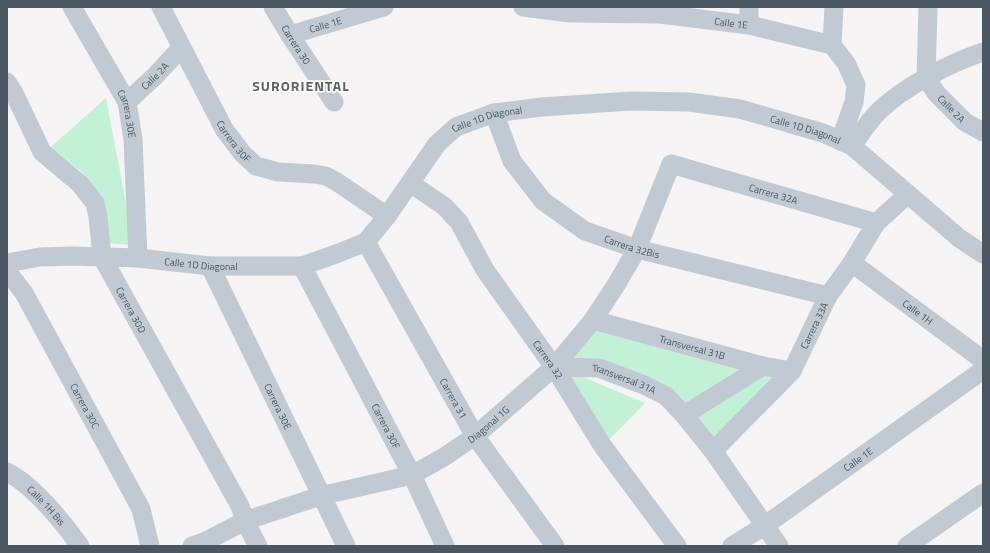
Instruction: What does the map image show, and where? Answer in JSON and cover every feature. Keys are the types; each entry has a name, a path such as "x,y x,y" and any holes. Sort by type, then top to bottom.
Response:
{"street":[{"name":"Carrera 30E","path":"72,7 127,102 133,139 138,258"},
{"name":"Carrera 30F","path":"161,7 224,129 242,153 256,166 278,172 326,176 387,216"},
{"name":"Carrera 30","path":"273,7 334,102"},
{"name":"Calle 1E","path":"290,35 384,7"},
{"name":"Calle 1E","path":"523,7 570,10 660,11 749,16 832,46"},
{"path":"834,7 832,46 846,62 856,85 846,144"},
{"path":"926,78 928,7"},
{"name":"Calle 2A","path":"127,102 155,76 181,48"},
{"path":"846,144 878,112 905,91 926,78 971,56 983,52"},
{"name":"Calle 2A","path":"926,78 937,94 965,122 983,132"},
{"name":"Carrera 30D","path":"7,82 14,92 42,152 80,184 95,203 102,257 240,506 245,521 258,546"},
{"name":"Calle 1D Diagonal","path":"7,263 40,257 102,257 138,258 210,266 302,266 366,242 387,216 437,144 456,126 494,113 542,107 624,102 689,102 740,109 823,133 846,144 908,194 959,238 983,254"},
{"name":"Carrera 32Bis","path":"494,113 512,161 543,201 585,231 637,249 828,296"},
{"name":"Diagonal 1G","path":"192,546 204,542 245,521 320,496 412,475 444,457 475,436 554,367 593,320 616,286 637,249 672,164"},
{"name":"Carrera 32A","path":"672,164 876,223"},
{"name":"Carrera 32","path":"410,183 444,206 458,222 485,270 554,367 602,445 677,546"},
{"name":"Carrera 33A","path":"713,451 792,371 828,296 852,263 876,223 908,194"},
{"name":"Carrera 31","path":"366,242 475,436 555,546"},
{"name":"Calle 1H","path":"852,263 983,360"},
{"name":"Carrera 30E","path":"210,266 320,496 346,546"},
{"name":"Carrera 30F","path":"302,266 412,475 444,546"},
{"name":"Carrera 30C","path":"7,271 24,293 141,508 150,546"},
{"name":"Transversal 31B","path":"593,320 762,366 792,371"},
{"path":"684,416 762,366"},
{"name":"Transversal 31A","path":"554,367 599,368 644,385 666,396 713,451"},
{"name":"Calle 1E","path":"732,546 764,526 983,370"},
{"path":"713,451 779,546"},
{"name":"Calle 1H Bis","path":"7,472 20,478 64,524 80,546"},
{"path":"907,546 983,493"}],"green space":[{"path":"106,98 134,245 105,243 102,198 82,172 51,147"},
{"path":"590,322 779,378 714,444 668,392 561,358"},
{"path":"559,367 645,403 609,440"}],"district":[{"name":"SURORIENTAL","path":"301,85"}]}
